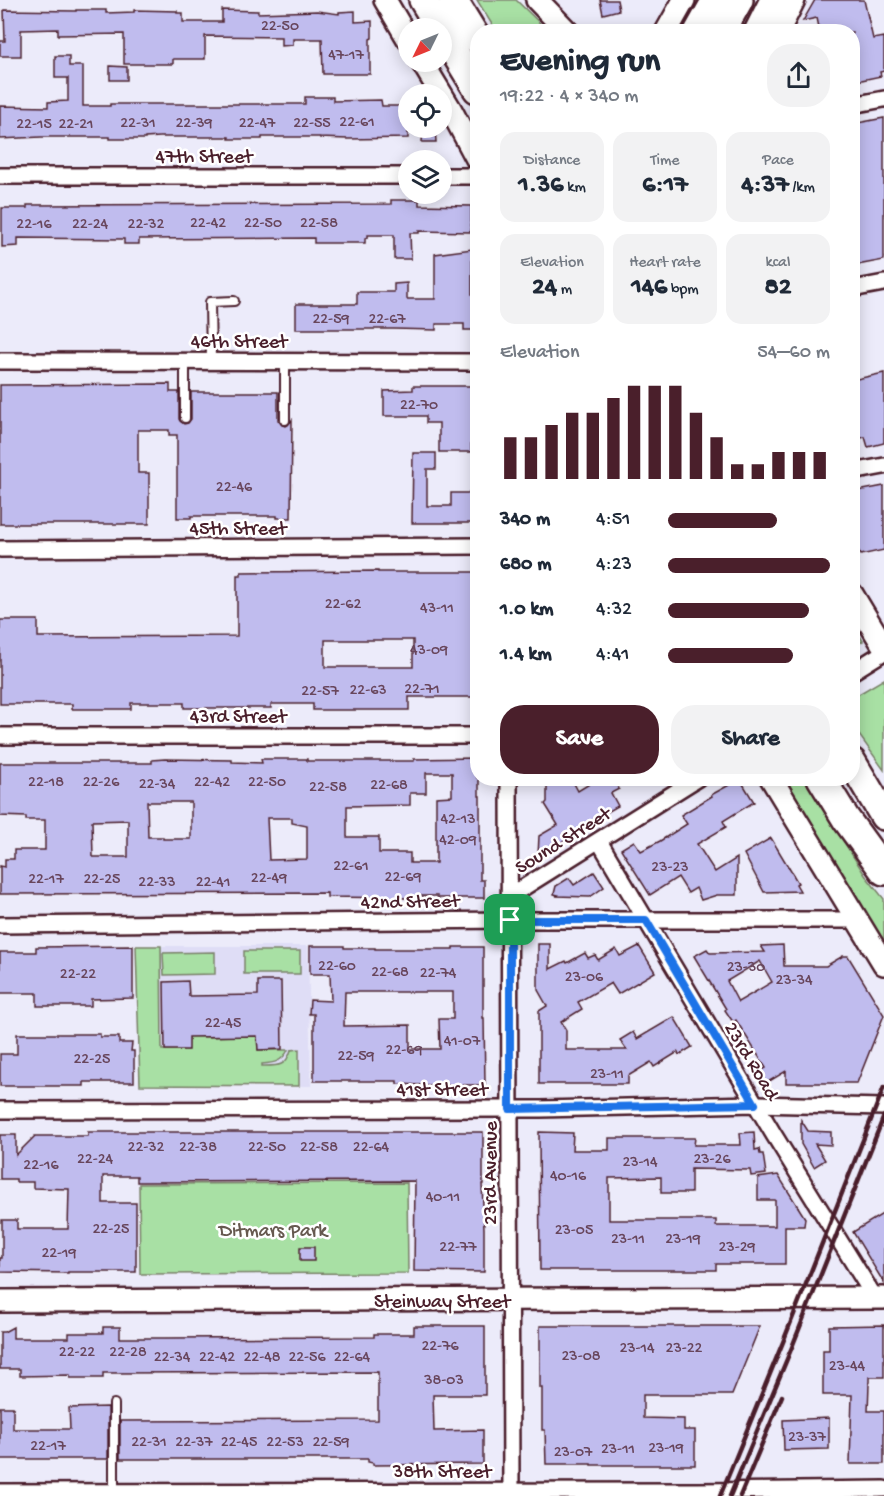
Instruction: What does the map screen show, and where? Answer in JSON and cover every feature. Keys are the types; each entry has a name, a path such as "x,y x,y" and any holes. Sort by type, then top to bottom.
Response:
{"highway":[{"path":"423,0 434,18"},
{"path":"453,0 470,28"},
{"path":"707,22 739,0"},
{"path":"762,24 774,0"},
{"path":"452,47 470,77"},
{"path":"860,776 884,816"},
{"path":"826,786 846,819 884,871"}],"street":[{"path":"385,0 398,22"},
{"path":"537,0 560,24"},
{"path":"670,24 684,0"},
{"path":"782,24 794,0"},
{"path":"428,72 470,145"},
{"path":"860,104 884,99"},
{"name":"47th Street","path":"0,176 398,176"},
{"path":"452,176 470,176"},
{"path":"860,288 884,283"},
{"name":"46th Street","path":"0,361 470,362"},
{"path":"860,470 884,466"},
{"name":"45th Street","path":"0,549 470,546"},
{"path":"860,609 882,652 860,667"},
{"name":"43rd Street","path":"0,736 470,736"},
{"name":"23rd Avenue","path":"509,786 511,1493"},
{"name":"Sound Street","path":"510,896 685,786"},
{"path":"776,786 884,964"},
{"name":"23rd Road","path":"598,841 755,1104 879,1298"},
{"name":"42nd Street","path":"0,925 510,920 857,920"},
{"name":"41st Street","path":"0,1110 510,1109 755,1104 884,1107"},
{"name":"Steinway Street","path":"0,1301 879,1298"},
{"name":"38th Street","path":"0,1492 511,1493 884,1489"}],"lane":[{"path":"211,361 210,302 234,301"},
{"path":"184,361 185,418"},
{"path":"285,361 285,420"},
{"path":"114,1404 114,1492"}],"shaded area":[{"path":"136,946 308,946 311,1086 140,1085"}],"green space":[{"path":"477,0 516,0 541,24 492,24"},
{"path":"884,679 884,770 860,736 860,693"},
{"path":"788,786 808,786 865,875 884,899 884,945"},
{"path":"136,946 161,946 162,1050 188,1050 189,1036 257,1035 258,1050 288,1050 280,1059 262,1064 262,1066 284,1063 291,1050 299,1049 299,1086 140,1085"},
{"path":"244,951 300,951 300,974 244,974"},
{"path":"215,952 215,974 164,975 163,953"},
{"name":"Ditmars Park","path":"407,1183 408,1273 140,1274 139,1184"}],"building":[{"path":"600,0 617,0 619,10 603,14"},
{"path":"815,0 864,0 873,39 884,37 884,71 880,72 881,76 860,80 860,24 818,24 817,18 803,21"},
{"path":"4,10 106,10 106,13 134,12 134,10 177,11 177,13 183,13 183,22 222,22 222,10 258,11 258,13 317,11 339,14 339,12 355,11 355,22 372,21 370,74 323,74 322,39 293,39 293,45 281,46 281,37 205,36 205,59 173,59 173,64 124,64 124,34 58,35 58,29 21,30 21,56 0,56 0,41 5,41"},
{"path":"55,56 69,56 69,66 83,66 83,106 305,104 305,97 333,97 333,101 381,100 382,106 398,106 398,138 408,138 348,139 262,137 262,139 229,139 229,137 160,137 110,139 110,137 41,137 0,139 0,106 48,107 48,102 68,101 68,78 55,78"},
{"path":"110,66 127,67 127,80 110,80"},
{"path":"884,118 884,260 860,264 860,122"},
{"path":"422,138 436,138 436,142 422,142"},
{"path":"391,200 398,200 398,204 470,206 470,232 419,231 419,233 410,233 411,259 394,259 394,235 368,235 365,243 314,243 314,238 139,239 139,244 124,244 124,239 18,238 18,246 2,247 2,208 27,208 27,205 391,204"},
{"path":"470,249 470,330 464,330 464,324 436,324 436,330 296,329 296,304 357,304 357,292 394,292 394,284 407,283 407,299 435,299 435,254"},
{"path":"884,373 884,443 868,447 865,437 860,438 860,378"},
{"path":"170,384 170,392 179,392 179,419 184,424 191,419 191,392 278,392 278,420 286,426 292,420 291,518 191,516 191,518 177,518 177,435 169,435 169,430 138,430 138,473 149,473 149,524 0,524 0,385"},
{"path":"413,386 470,386 470,452 439,452 439,423 426,423 426,416 384,416 384,391 413,390"},
{"path":"413,453 436,453 436,469 427,469 427,506 451,506 451,493 470,493 470,523 412,523"},
{"path":"884,486 884,550 861,555 860,553 860,490"},
{"path":"241,572 470,572 470,697 409,697 409,710 313,710 313,704 271,704 271,708 184,708 184,703 131,703 131,709 72,709 72,704 0,704 0,620 38,620 38,637 237,636 237,575 241,575","holes":["325,640 413,640 413,667 325,667"]},
{"path":"470,758 470,786 479,786 480,880 484,880 484,898 327,897 327,893 0,894 0,866 5,867 5,859 14,859 14,850 45,850 45,820 0,816 0,763 152,763 152,760 165,759 262,763 261,759 414,761 414,759","holes":["426,773 452,773 452,796 436,797 436,863 410,863 410,853 379,853 379,837 347,837 347,806 410,805 410,793 426,793","147,802 191,802 191,839 148,837","267,818 292,818 292,823 307,826 307,859 269,860","128,820 128,857 93,857 92,821"]},
{"path":"547,786 575,786 578,791 586,786 617,786 619,789 611,793 618,806 579,828 581,831 538,856 539,836 558,825 545,804"},
{"path":"727,786 744,786 754,802 723,821 726,827 697,844 715,872 737,858 737,895 717,895 701,900 696,888 688,893 678,877 650,895 621,849 634,841 641,851 660,841 687,824 681,815"},
{"path":"771,838 798,883 796,884 800,891 764,892 744,854"},
{"path":"594,872 604,887 590,897 556,896 558,895 554,894 556,886 569,878 574,885"},
{"path":"538,944 550,944 550,969 585,953 588,958 595,955 598,960 616,949 620,956 639,946 655,972 618,994 611,983 578,1002 582,1009 561,1022 566,1030 566,1050 627,1050 620,1040 633,1032 637,1039 674,1017 692,1047 679,1055 678,1052 654,1067 651,1062 628,1076 628,1084 539,1084 539,1011 547,1006 538,990"},
{"path":"783,945 784,966 826,966 843,956 848,956 884,1015 857,1083 786,1083 786,1071 763,1085 757,1073 766,1068 736,1020 733,1022 725,1010 694,956 707,949 710,953 765,952 761,946","holes":["760,961 772,982 738,1002 727,981"]},
{"path":"133,946 133,998 91,999 91,1006 37,1006 37,993 0,993 0,952 36,952 36,947"},
{"path":"310,946 375,949 483,947 485,1085 397,1084 397,1081 314,1081 314,1014 309,1014 310,1000 331,1001 330,974 310,974","holes":["345,992 453,992 453,1019 439,1019 440,1049 410,1049 410,1025 344,1026"]},
{"path":"188,981 189,996 258,995 258,981 281,981 282,1049 258,1050 257,1036 189,1037 189,1050 165,1050 164,982"},
{"path":"17,1034 100,1034 100,1037 119,1037 119,1043 132,1043 134,1082 84,1082 84,1086 0,1086 0,1054 17,1054"},
{"path":"801,1120 808,1131 831,1132 831,1145 815,1144 825,1160 814,1167 801,1144"},
{"path":"88,1132 483,1132 484,1272 414,1271 415,1181 137,1182 137,1176 103,1176 103,1203 136,1203 136,1272 0,1272 2,1220 17,1220 17,1229 68,1229 69,1189 33,1188 33,1182 0,1179 0,1135 16,1135 16,1155 35,1136 88,1136"},
{"path":"539,1132 573,1133 572,1150 609,1150 609,1138 695,1138 694,1145 741,1145 740,1133 754,1132 755,1150 759,1149 760,1154 763,1154 766,1174 751,1176 750,1170 691,1169 691,1193 661,1193 661,1177 609,1178 609,1220 716,1220 716,1226 775,1226 775,1200 758,1200 758,1178 778,1175 805,1218 804,1226 785,1226 785,1264 716,1264 716,1270 540,1270"},
{"path":"884,1213 884,1283 853,1232"},
{"path":"300,1247 314,1247 314,1261 300,1261"},
{"path":"884,1325 884,1377 870,1377 868,1411 884,1411 884,1464 850,1464 852,1395 823,1395 823,1350 829,1350 829,1326"},
{"path":"414,1326 485,1326 485,1395 433,1395 434,1431 483,1430 483,1464 373,1465 368,1462 368,1459 120,1459 120,1421 378,1420 378,1372 103,1373 103,1378 70,1378 70,1375 20,1376 20,1369 0,1369 0,1332 13,1327 13,1338 69,1338 69,1333 103,1333 103,1327 120,1327 120,1338 165,1338 374,1337 374,1334 414,1334"},
{"path":"540,1326 760,1326 732,1395 643,1395 643,1418 684,1419 684,1430 695,1430 695,1465 591,1465 546,1464 545,1430 542,1430 542,1388 540,1388"},
{"path":"0,1407 13,1407 13,1429 70,1429 69,1408 108,1407 108,1459 0,1459"},
{"path":"829,1418 829,1449 784,1450 783,1420"}],"railway":[{"path":"720,1496 884,1087"},
{"path":"730,1496 884,1116"},
{"path":"740,1496 782,1396"}],"route":[{"path":"510,920 646,920 755,1104 510,1109 510,920"}]}
